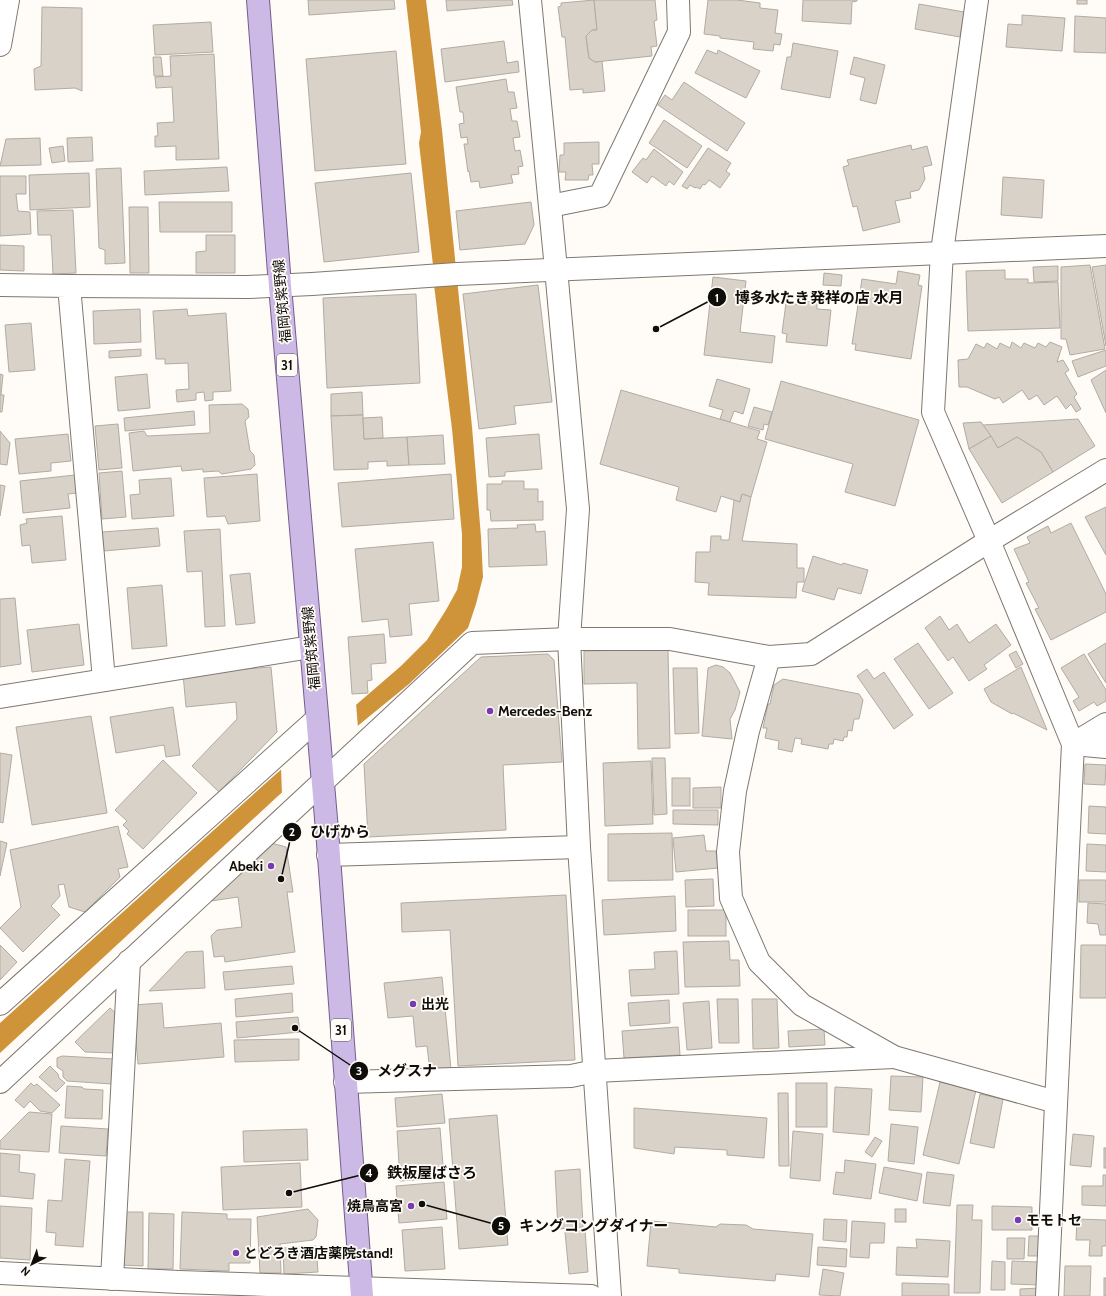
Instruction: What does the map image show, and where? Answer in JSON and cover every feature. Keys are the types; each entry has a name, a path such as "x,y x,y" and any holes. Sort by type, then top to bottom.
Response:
{"main road":[{"name":"福岡筑紫野線","path":"258,0 280,286 328,855 361,1292"}],"street":[{"path":"0,45 8,0"},
{"path":"530,0 578,509 569,639 578,847 610,1296"},
{"path":"550,206 600,196 679,32 678,0"},
{"path":"977,0 942,252 933,412 989,541 1072,744 1046,1296"},
{"path":"0,285 280,286 434,275 556,269 1106,246"},
{"path":"69,286 104,680"},
{"path":"0,1082 129,961 321,773 472,643 569,639 670,639 769,657 811,654 989,541 1106,470"},
{"path":"0,697 311,647"},
{"path":"769,657 748,731 735,791 728,852 731,898 759,962 802,1005 894,1057 1056,1102"},
{"path":"1072,744 1106,724"},
{"path":"0,1004 317,725"},
{"path":"1072,744 1106,747"},
{"path":"328,855 578,847"},
{"path":"112,1279 129,961"},
{"path":"345,1082 571,1076 595,1071 894,1057"},
{"path":"0,1273 112,1279 179,1289 591,1296"}],"shaded area":[{"path":"406,0 426,0 442,130 472,427 483,577 468,628 409,684 360,724 278,796 0,1053 0,1023 276,774 401,666 427,640 457,590 462,567 462,534 452,429 434,285 419,143 421,132"}],"pier":[{"path":"356,703 358,728 282,795 281,767"}],"building":[{"path":"308,0 394,0 395,9 309,15"},
{"path":"446,0 512,0 513,5 447,11"},
{"path":"594,0 597,30 592,30 586,36 589,58 595,62 602,61 605,91 583,93 583,89 570,90 565,37 562,37 558,7 561,6 561,3"},
{"path":"594,0 655,0 657,20 654,21 657,46 651,47 652,56 595,62 589,58 586,36 592,30 597,30"},
{"path":"708,0 737,0 760,3 760,8 778,10 775,33 782,34 780,45 774,44 773,51 753,49 754,42 720,38 720,36 704,34"},
{"path":"803,0 857,1 852,2 851,24 802,21"},
{"path":"1077,0 1087,0 1087,4 1077,4"},
{"path":"919,4 964,12 960,37 915,29"},
{"path":"42,7 82,8 82,91 75,88 35,90 34,69 41,66"},
{"path":"1022,15 1065,18 1062,51 1006,47 1008,24 1022,25"},
{"path":"1075,16 1106,18 1106,53 1074,52"},
{"path":"211,22 213,52 155,55 153,25"},
{"path":"504,41 507,63 518,61 519,72 445,82 441,49"},
{"path":"793,43 838,51 830,98 781,89 787,57 791,57"},
{"path":"707,50 717,54 718,50 760,71 746,98 695,73"},
{"path":"396,51 406,164 315,171 306,59"},
{"path":"214,54 219,159 176,160 176,146 155,147 155,136 158,136 157,123 174,122 172,87 156,88 155,77 171,76 170,56"},
{"path":"153,57 161,57 163,76 154,76"},
{"path":"854,57 885,65 876,104 860,100 865,78 850,74"},
{"path":"506,79 508,92 514,92 517,108 510,109 512,121 517,121 520,137 513,138 515,151 520,150 523,166 518,167 519,174 511,175 513,183 480,188 479,181 471,182 469,171 468,172 464,144 468,144 467,137 461,138 459,124 464,123 463,112 460,112 456,87"},
{"path":"684,82 745,123 727,151 658,105 665,95 672,100"},
{"path":"664,120 702,146 687,168 649,143"},
{"path":"92,137 93,161 68,162 67,138"},
{"path":"40,138 41,165 0,166 6,139"},
{"path":"599,142 599,164 592,164 593,175 589,175 588,180 565,180 566,172 559,172 560,155 564,155 564,143"},
{"path":"911,145 912,150 927,146 932,165 923,167 925,179 919,190 910,192 911,198 895,201 900,222 863,231 857,206 853,207 843,167 849,165 847,160"},
{"path":"63,146 65,161 52,163 49,148"},
{"path":"708,148 731,163 726,171 730,174 720,188 709,180 705,185 703,184 700,189 690,185 687,189 682,186"},
{"path":"654,149 683,172 674,185 669,181 666,186 652,176 647,183 632,172 643,158 646,160"},
{"path":"227,167 229,191 145,195 144,171"},
{"path":"121,168 125,263 105,264 105,250 99,248 96,169"},
{"path":"89,173 90,207 30,210 29,175"},
{"path":"411,173 419,252 324,262 315,183"},
{"path":"0,176 26,176 26,194 16,194 18,211 30,212 31,234 0,236"},
{"path":"1003,177 1044,180 1042,218 1001,215"},
{"path":"159,202 232,202 232,232 160,232"},
{"path":"531,202 534,225 525,244 460,250 456,211"},
{"path":"129,207 148,207 149,273 130,273"},
{"path":"73,210 76,273 53,274 51,235 38,235 37,211"},
{"path":"206,235 235,235 235,273 196,273 196,252 206,251"},
{"path":"0,245 24,246 24,271 0,270"},
{"path":"1090,265 1105,349 1070,355 1066,339 1061,339 1061,267"},
{"path":"1106,265 1106,346 1092,267"},
{"path":"1058,266 1058,281 1034,282 1033,267"},
{"path":"1005,270 1005,279 1028,279 1028,283 1058,282 1060,328 968,331 966,271"},
{"path":"898,271 920,275 918,285 922,286 911,359 855,350 856,344 852,344 862,279 896,284"},
{"path":"824,273 842,275 841,286 823,285"},
{"path":"713,277 746,281 740,332 775,336 772,363 704,355"},
{"path":"538,285 552,402 514,406 516,424 479,429 463,294"},
{"path":"416,294 420,383 327,388 323,298"},
{"path":"804,301 817,303 817,309 831,310 827,346 786,342 787,334 782,333 786,303 804,305"},
{"path":"140,309 141,342 94,344 93,311"},
{"path":"187,309 188,316 226,313 231,391 213,392 213,400 205,401 204,392 196,393 196,400 177,402 176,390 189,389 188,363 165,364 165,359 156,359 153,311"},
{"path":"31,323 35,370 9,372 5,325"},
{"path":"1012,342 1021,348 1024,343 1035,348 1038,343 1046,347 1050,342 1062,347 1057,362 1063,360 1069,370 1065,373 1077,394 1074,397 1081,409 1076,412 1071,404 1066,409 1057,396 1044,405 1037,395 1029,400 1022,390 1003,403 999,397 995,399 967,387 959,387 958,360 968,359 976,344 984,348 987,343 997,349 1000,343 1010,348"},
{"path":"141,349 141,356 109,358 109,351"},
{"path":"1106,350 1106,366 1078,377 1072,361"},
{"path":"1106,370 1106,413 1091,380"},
{"path":"0,374 3,375 1,395 4,395 2,412 0,412"},
{"path":"147,374 150,408 118,411 115,377"},
{"path":"717,379 750,389 743,414 734,411 730,422 720,419 723,410 709,406"},
{"path":"781,381 919,420 895,506 845,492 853,464 765,439"},
{"path":"621,390 760,431 757,439 767,442 751,497 742,494 740,502 721,496 716,512 676,500 679,487 600,464"},
{"path":"362,392 363,415 331,416 331,394"},
{"path":"242,404 248,409 249,417 245,421 250,451 254,455 255,465 251,469 222,474 218,471 203,472 203,469 182,471 181,466 133,471 129,433 144,431 147,436 210,433 209,405"},
{"path":"754,407 772,412 768,425 764,424 763,430 748,426"},
{"path":"194,411 195,425 125,431 124,418"},
{"path":"363,415 364,439 407,437 409,465 387,466 387,461 368,462 368,469 334,470 331,416"},
{"path":"382,417 383,438 364,439 363,418"},
{"path":"1078,419 1095,446 1053,472 1041,452 1017,437 998,448 983,425"},
{"path":"981,422 991,436 969,449 963,423"},
{"path":"118,424 122,468 99,470 95,426"},
{"path":"0,431 10,443 7,465 0,464"},
{"path":"68,434 71,461 51,463 51,471 19,474 15,439"},
{"path":"539,434 542,469 505,472 505,476 489,477 486,438"},
{"path":"443,435 445,464 409,465 407,437"},
{"path":"991,436 998,448 1017,437 1041,452 1053,472 1002,503 969,449"},
{"path":"122,471 126,517 102,519 99,473"},
{"path":"257,474 260,521 228,524 225,516 207,517 204,478"},
{"path":"451,474 454,519 342,527 338,483"},
{"path":"75,475 77,493 68,494 70,508 23,513 20,481"},
{"path":"171,478 174,516 132,519 130,495 140,494 139,480"},
{"path":"502,481 524,481 524,489 538,489 538,502 543,501 543,520 491,521 490,510 487,510 487,484 502,484"},
{"path":"0,485 5,486 0,516"},
{"path":"742,494 751,497 742,541 797,544 797,568 804,568 804,582 797,582 796,598 708,595 709,583 695,582 696,552 710,552 711,536 721,536 721,540 729,540 734,500 740,502"},
{"path":"1106,507 1106,555 1085,517"},
{"path":"62,516 66,560 32,563 30,545 22,546 20,525 27,523 26,519"},
{"path":"1071,523 1106,594 1106,612 1051,640 1035,609 1039,608 1026,583 1029,582 1014,549 1030,543 1027,537 1048,526 1051,533"},
{"path":"535,524 536,532 545,531 547,565 489,567 488,529 518,528 517,525"},
{"path":"158,528 160,546 104,551 102,532"},
{"path":"220,529 225,626 205,627 202,571 187,572 184,531"},
{"path":"433,542 439,601 409,604 412,635 390,637 388,619 362,622 355,549"},
{"path":"813,556 842,565 843,563 868,570 861,594 838,588 834,600 802,591"},
{"path":"250,573 255,623 236,625 230,575"},
{"path":"162,585 167,646 132,649 127,588"},
{"path":"15,598 21,664 0,667 0,599"},
{"path":"940,616 949,630 957,624 969,643 996,624 1011,645 984,665 987,669 969,681 953,657 948,661 925,628"},
{"path":"79,624 84,665 32,672 27,630"},
{"path":"384,634 386,663 371,664 372,680 367,681 368,693 352,694 348,637"},
{"path":"918,643 953,693 929,709 894,659"},
{"path":"1106,643 1106,683 1088,654"},
{"path":"668,649 670,748 638,749 637,683 584,684 584,651"},
{"path":"1016,651 1023,664 1016,668 1009,655"},
{"name":"Mercedes-Benz","path":"548,654 554,660 562,762 503,765 506,830 368,837 364,764 481,657"},
{"path":"1084,654 1106,690 1106,701 1097,706 1094,702 1079,711 1073,701 1079,697 1061,668"},
{"path":"716,665 723,667 730,673 740,692 735,710 730,719 732,739 702,736 708,668"},
{"path":"271,667 277,732 219,792 192,766 237,719 236,702 186,707 183,674"},
{"path":"1021,667 1047,730 1013,713 1012,714 991,702 984,689"},
{"path":"673,668 697,668 699,733 675,734"},
{"path":"867,669 874,679 884,672 913,715 894,729 857,676"},
{"path":"783,679 859,694 863,700 859,719 854,719 852,731 848,730 847,737 844,737 843,741 834,739 833,744 829,744 828,749 801,744 802,739 795,738 792,752 778,749 779,741 765,738 767,728 763,728 774,685"},
{"path":"173,707 180,755 166,757 164,745 116,753 110,717"},
{"path":"91,716 107,813 32,825 16,727"},
{"path":"0,753 12,755 3,823 0,822"},
{"path":"652,758 665,758 667,814 654,815"},
{"path":"163,760 197,793 143,849 127,834 129,831 123,825 127,821 115,810"},
{"path":"651,761 653,824 605,826 603,763"},
{"path":"1085,764 1106,765 1105,785 1084,784"},
{"path":"672,778 690,778 690,806 672,806"},
{"path":"721,787 721,808 693,808 693,788"},
{"path":"1089,806 1106,807 1106,834 1088,833"},
{"path":"673,810 718,810 718,825 673,824"},
{"path":"118,826 128,867 118,869 120,877 85,912 69,907 64,884 58,885 60,896 51,906 60,915 23,952 0,928 21,907 10,850"},
{"path":"672,833 673,880 608,881 608,834"},
{"path":"704,835 706,851 716,851 718,868 676,872 673,838"},
{"path":"0,841 7,843 0,876"},
{"path":"271,843 286,847 293,892 287,892 295,952 225,962 224,956 214,957 211,936 217,930 242,927 238,897 211,901"},
{"path":"1087,844 1106,845 1106,872 1086,871"},
{"path":"713,879 714,906 686,907 685,880"},
{"path":"1079,880 1106,880 1106,902 1079,902"},
{"path":"566,895 575,1060 458,1066 450,930 402,932 401,903"},
{"path":"675,896 676,931 604,935 602,900"},
{"path":"1088,903 1106,904 1106,935 1100,935 1098,924 1087,923"},
{"path":"688,910 726,910 726,936 688,936"},
{"path":"729,941 730,960 739,960 740,986 685,987 683,942"},
{"path":"0,945 17,962 0,980"},
{"path":"1081,945 1106,945 1106,998 1080,998"},
{"path":"203,951 205,988 149,991 186,952"},
{"path":"677,951 679,994 631,996 629,970 655,969 654,952"},
{"path":"292,966 294,984 225,990 223,972"},
{"path":"442,977 451,1069 430,1071 427,1046 416,1047 413,1016 388,1018 384,983"},
{"path":"292,993 293,1012 236,1017 235,999"},
{"path":"717,999 738,999 739,1043 719,1043"},
{"path":"752,999 777,999 779,1048 753,1049"},
{"path":"669,1000 670,1023 630,1026 628,1003"},
{"path":"709,1001 712,1048 687,1050 683,1003"},
{"path":"162,1003 164,1028 221,1023 224,1057 138,1064 133,1005"},
{"path":"110,1008 118,1015 114,1053 85,1052 75,1042"},
{"path":"298,1017 300,1032 237,1038 236,1022"},
{"path":"678,1027 680,1055 624,1058 622,1031"},
{"path":"824,1029 825,1045 789,1047 788,1031"},
{"path":"299,1039 299,1060 235,1062 234,1040"},
{"path":"62,1056 114,1059 112,1084 67,1081 63,1077 63,1071 57,1067 57,1058"},
{"path":"50,1066 65,1083 56,1092 39,1077"},
{"path":"891,1076 923,1077 921,1112 889,1110"},
{"path":"940,1082 976,1090 959,1164 923,1155"},
{"path":"31,1083 34,1086 37,1084 60,1105 52,1113 40,1111 30,1101 24,1108 15,1100"},
{"path":"796,1083 827,1083 827,1127 796,1127"},
{"path":"67,1086 103,1090 102,1119 65,1118"},
{"path":"835,1087 872,1089 869,1135 833,1132"},
{"path":"778,1093 788,1093 789,1166 779,1166"},
{"path":"442,1094 445,1123 397,1127 395,1098"},
{"path":"980,1094 1003,1099 994,1148 970,1143"},
{"path":"634,1108 767,1118 764,1158 727,1155 727,1150 675,1147 674,1154 634,1148"},
{"path":"29,1112 52,1114 49,1152 0,1149 0,1141"},
{"path":"497,1115 508,1245 459,1249 449,1119"},
{"path":"891,1124 918,1127 914,1164 888,1161"},
{"path":"61,1126 108,1129 106,1156 59,1153"},
{"path":"440,1128 444,1178 400,1181 397,1131"},
{"path":"307,1129 308,1160 244,1162 243,1131"},
{"path":"793,1131 823,1134 820,1181 790,1178"},
{"path":"1073,1134 1094,1136 1091,1167 1070,1165"},
{"path":"875,1137 882,1141 872,1157 865,1152"},
{"path":"1104,1148 1106,1148 1106,1168 1104,1168"},
{"path":"0,1153 20,1155 19,1172 35,1174 33,1199 0,1196"},
{"path":"65,1159 90,1161 83,1247 55,1245 56,1233 46,1232 48,1200 62,1201"},
{"path":"845,1160 876,1164 871,1199 833,1194 836,1172 844,1173"},
{"path":"300,1163 302,1207 223,1210 221,1167"},
{"path":"884,1167 922,1174 917,1201 879,1193"},
{"path":"580,1169 583,1227 558,1229 555,1171"},
{"path":"927,1172 954,1175 950,1206 923,1203"},
{"path":"1103,1175 1106,1175 1106,1206 1082,1205 1082,1186 1103,1186"},
{"path":"444,1182 447,1219 399,1223 396,1186"},
{"path":"957,1205 973,1205 972,1220 982,1220 980,1293 954,1293"},
{"path":"0,1206 32,1208 30,1260 0,1258"},
{"path":"992,1206 1032,1207 1032,1230 992,1230"},
{"path":"308,1209 318,1220 316,1237 313,1240 280,1244 281,1273 260,1273 257,1217"},
{"path":"895,1209 906,1209 906,1222 895,1222"},
{"path":"120,1212 143,1212 143,1266 120,1265"},
{"path":"182,1212 227,1214 227,1219 251,1219 250,1263 229,1263 229,1271 180,1269"},
{"path":"149,1213 174,1214 173,1269 148,1269"},
{"path":"824,1219 847,1220 846,1242 823,1240"},
{"path":"1077,1219 1106,1220 1106,1246 1102,1246 1102,1256 1089,1256 1090,1240 1076,1240"},
{"path":"651,1221 716,1227 720,1224 746,1225 753,1229 813,1234 809,1277 776,1274 775,1281 679,1273 679,1269 647,1266"},
{"path":"852,1221 885,1223 884,1243 870,1243 869,1258 850,1257"},
{"path":"442,1227 445,1269 405,1271 402,1230"},
{"path":"585,1230 588,1272 569,1274 565,1232"},
{"path":"1029,1236 1041,1236 1041,1256 1028,1256"},
{"path":"1007,1238 1025,1238 1024,1259 1007,1259"},
{"path":"916,1239 950,1241 948,1277 896,1275 897,1247 917,1248"},
{"path":"316,1246 318,1272 284,1274 283,1248"},
{"path":"818,1247 847,1249 846,1267 817,1265"},
{"path":"992,1261 1005,1262 1005,1290 991,1290"},
{"path":"1012,1261 1038,1262 1038,1285 1011,1284"},
{"path":"1065,1266 1091,1266 1090,1296 1064,1296"},
{"path":"823,1269 844,1273 840,1296 819,1295"},
{"path":"1104,1278 1106,1278 1106,1296 1104,1296"},
{"path":"902,1283 949,1284 949,1296 902,1296"},
{"path":"1039,1288 1040,1296 1020,1296 1020,1289"}],"place":[{"name":"博多水たき発祥の店 水月","path":"656,329"},
{"name":"Mercedes-Benz","path":"490,711"},
{"name":"Abeki","path":"271,866"},
{"name":"ひげから","path":"281,879"},
{"name":"出光","path":"413,1004"},
{"name":"メグスナ","path":"295,1028"},
{"name":"鉄板屋ばさろ","path":"289,1193"},
{"name":"キングコングダイナー","path":"422,1204"},
{"name":"焼鳥高宮","path":"411,1206"},
{"name":"モモトセ","path":"1018,1220"},
{"name":"とどろき酒店薬院stand!","path":"236,1253"}]}
